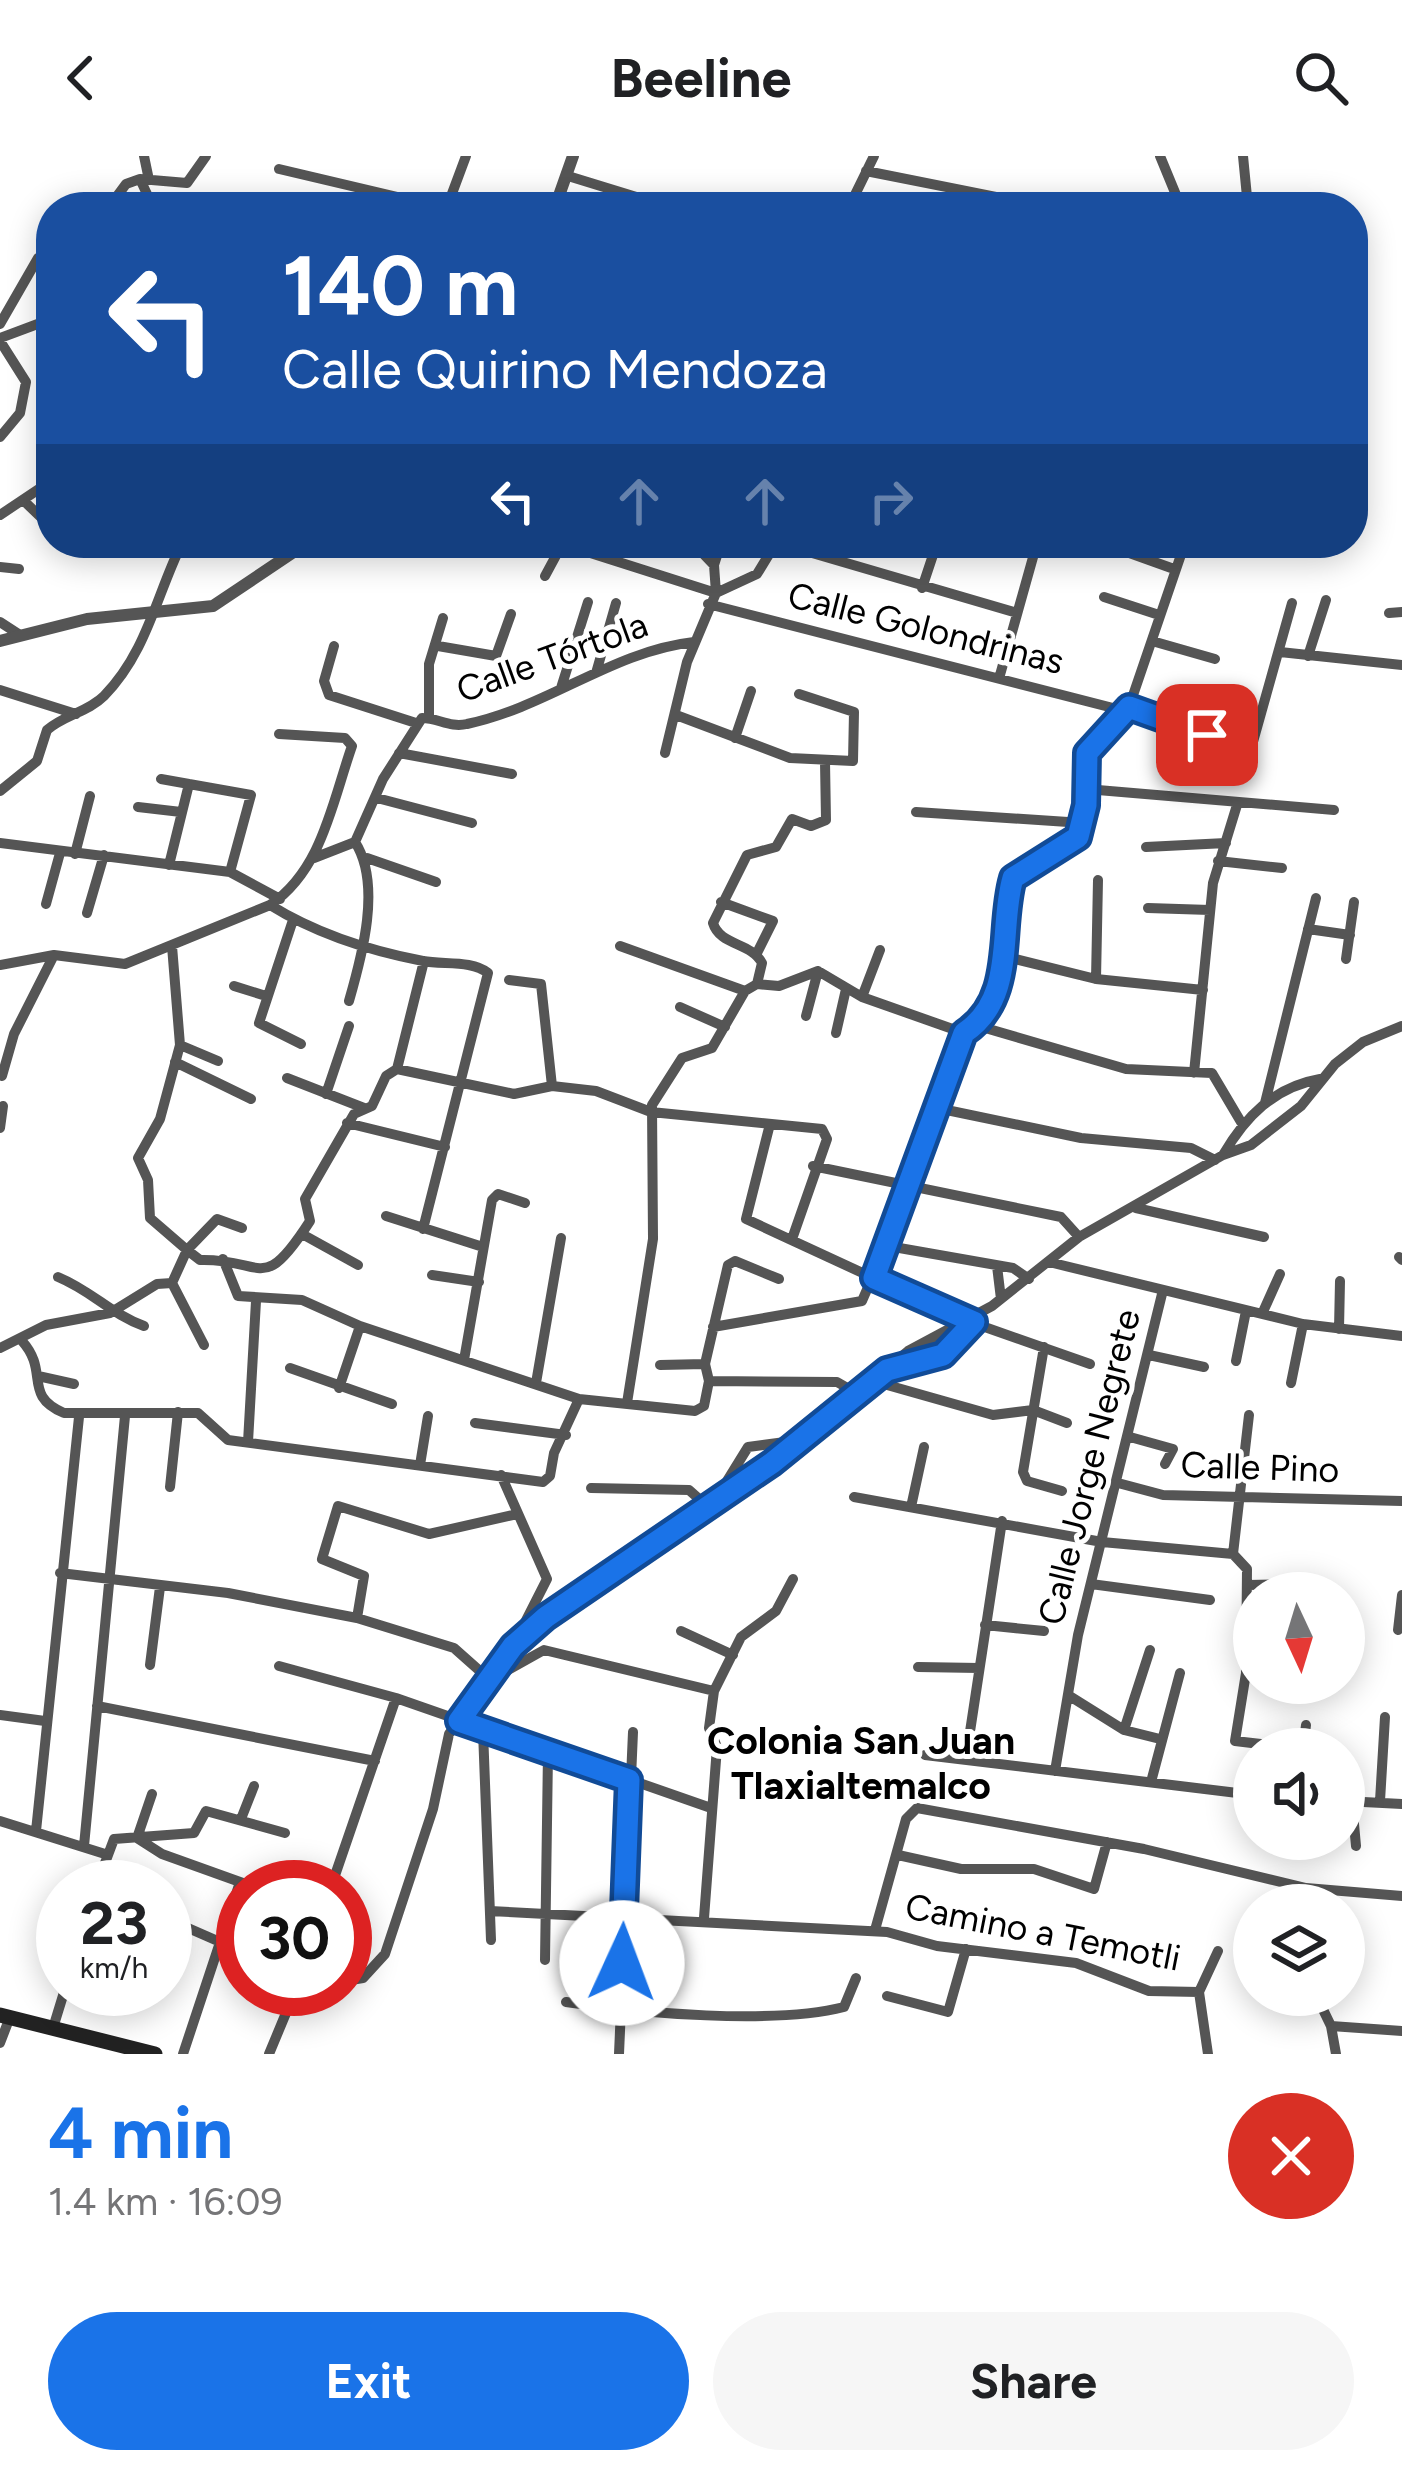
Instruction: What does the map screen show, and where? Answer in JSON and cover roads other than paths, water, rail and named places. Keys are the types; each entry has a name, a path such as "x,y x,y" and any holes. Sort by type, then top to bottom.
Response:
{"main road":[{"path":"5,2016 155,2054"}],"street":[{"path":"144,156 149,192"},
{"path":"187,184 206,156"},
{"path":"450,192 466,156"},
{"path":"561,192 573,156"},
{"path":"856,192 874,156"},
{"path":"1160,156 1175,192"},
{"path":"1243,156 1247,192"},
{"path":"279,169 378,192"},
{"path":"866,171 958,192"},
{"path":"568,176 620,192"},
{"path":"120,192 126,184 145,180 187,184"},
{"path":"187,184 191,192"},
{"path":"0,324 36,261"},
{"path":"0,437 20,413 26,382 0,339 36,325"},
{"path":"0,515 36,492"},
{"path":"24,501 36,513"},
{"path":"0,790 37,761 47,730 104,697 124,671 150,630 176,558"},
{"path":"0,641 154,609 213,606 285,558"},
{"path":"545,577 554,558"},
{"name":"Calle Golondrinas","path":"591,558 712,599 1117,709 1129,707 1245,749 1255,746 1280,652"},
{"path":"707,558 714,566"},
{"path":"712,599 716,558"},
{"path":"712,599 757,574 767,558"},
{"path":"838,558 922,588 1017,613"},
{"path":"922,588 932,558"},
{"path":"1000,675 1033,558"},
{"path":"1143,558 1174,569"},
{"path":"713,1327 856,1305 874,1278 969,1029 987,1010 1006,957 1013,878 1070,846 1082,824 1090,746 1129,707 1179,558"},
{"path":"0,567 19,569"},
{"path":"1104,597 1160,616"},
{"name":"Calle Tórtola","path":"356,842 416,723 429,717 466,724 620,667 653,647 694,642 712,599"},
{"path":"1308,656 1326,600"},
{"path":"560,691 588,602"},
{"path":"596,673 616,603"},
{"path":"1292,603 1280,652 1402,665"},
{"path":"438,646 496,656 511,614"},
{"path":"429,717 429,664 443,618"},
{"path":"0,622 20,635"},
{"path":"1152,640 1215,658"},
{"path":"664,753 694,642"},
{"path":"334,646 325,690 416,723"},
{"path":"0,690 76,714"},
{"path":"735,738 751,691"},
{"path":"676,716 790,758 853,761 854,712 799,694"},
{"path":"0,965 54,956 110,966 172,946 202,928 275,902 314,858 350,740 279,734"},
{"path":"400,753 512,774"},
{"path":"757,984 762,963 757,953 715,931 721,902 743,859 780,843 792,819 811,826 826,820 825,762"},
{"path":"161,779 250,795 230,872"},
{"path":"169,865 189,784"},
{"path":"1086,789 1147,791 1237,805 1334,809"},
{"path":"75,854 90,796"},
{"path":"376,798 472,823"},
{"path":"1194,1073 1210,910 1218,861 1237,805"},
{"path":"138,807 181,812"},
{"path":"916,812 1082,824"},
{"path":"314,858 356,842 367,858 436,882"},
{"path":"0,843 230,872 293,920 364,946 424,962 474,966 488,973 423,1229"},
{"path":"1146,847 1226,843"},
{"path":"46,904 60,854"},
{"path":"87,913 104,855"},
{"path":"349,1001 364,946 367,858"},
{"path":"1218,861 1282,868"},
{"path":"1096,979 1098,880"},
{"path":"1265,1103 1316,898"},
{"path":"721,902 773,921 757,953"},
{"path":"1346,959 1354,902"},
{"path":"1148,908 1210,910"},
{"path":"293,920 260,1027 301,1044"},
{"path":"1308,928 1350,935"},
{"path":"172,946 180,1045 160,1118 138,1158 148,1180 152,1224 200,1260 223,1259 266,1271 310,1222 305,1199 347,1123 376,1101 386,1076 397,1070 514,1094 552,1086 596,1091 651,1112 814,1126 826,1133 792,1239"},
{"path":"620,946 745,991"},
{"path":"862,997 880,950"},
{"path":"2,1076 14,1034 54,956"},
{"path":"1006,957 1096,979 1203,990"},
{"path":"397,1070 424,962"},
{"path":"628,1403 653,1239 651,1112 682,1058 712,1048 745,991 757,984 779,986 818,971"},
{"path":"818,971 862,997 969,1029 1126,1069 1217,1076 1264,1136"},
{"path":"806,1016 818,971"},
{"path":"509,980 541,984 552,1086"},
{"path":"234,986 266,996"},
{"path":"836,1033 846,989"},
{"path":"680,1007 725,1027"},
{"path":"326,1094 349,1026"},
{"path":"513,1646 546,1617 800,1440 908,1351 1001,1299 1079,1237 1264,1136 1301,1106 1321,1079 1363,1042 1402,1026"},
{"path":"180,1045 218,1061"},
{"path":"176,1062 251,1099"},
{"path":"287,1078 364,1108"},
{"path":"1219,1157 1246,1118 1265,1103 1321,1079"},
{"path":"0,1128 3,1106"},
{"path":"937,1108 1081,1138 1191,1148 1219,1157"},
{"path":"347,1123 445,1147"},
{"path":"770,1124 746,1219 874,1278 1090,1364"},
{"path":"813,1166 1060,1217 1079,1237"},
{"path":"464,1360 494,1196 525,1203"},
{"path":"1136,1208 1264,1237"},
{"path":"386,1216 483,1246"},
{"path":"172,1283 187,1250 218,1219 242,1228"},
{"path":"302,1234 358,1265"},
{"path":"536,1383 561,1238"},
{"path":"888,1246 1013,1268 1029,1279"},
{"path":"223,1259 238,1296 256,1301 302,1300 360,1326 579,1400 700,1411 709,1381 705,1364 731,1262 779,1279"},
{"name":"Calle Jorge Negrete","path":"1049,1262 1162,1294 1091,1585 1055,1771"},
{"path":"997,1266 1001,1299"},
{"path":"1262,1314 1280,1274"},
{"path":"432,1275 479,1282"},
{"path":"58,1276 91,1290 110,1313 144,1326"},
{"path":"1339,1329 1340,1280"},
{"path":"0,1348 46,1325 110,1313 157,1284 172,1283"},
{"path":"172,1283 204,1345"},
{"path":"1162,1294 1303,1324 1402,1336"},
{"path":"248,1442 256,1301"},
{"path":"1236,1361 1246,1311"},
{"path":"887,1370 943,1355 972,1318"},
{"path":"1291,1383 1303,1324"},
{"path":"339,1388 360,1326"},
{"path":"22,1341 34,1354 37,1392 45,1404 79,1417 178,1412 207,1416 223,1438 548,1480 554,1453 579,1400"},
{"path":"1044,1347 1024,1477 1062,1491"},
{"path":"1149,1355 1204,1367"},
{"path":"660,1365 705,1364"},
{"path":"290,1368 392,1405"},
{"path":"38,1376 74,1384"},
{"path":"709,1381 837,1382 858,1394"},
{"path":"874,1381 994,1415 1033,1410 1067,1423"},
{"path":"170,1487 178,1412"},
{"path":"1233,1554 1249,1415"},
{"path":"84,1846 125,1416"},
{"path":"420,1465 428,1416"},
{"path":"36,1831 79,1417"},
{"path":"475,1423 566,1435"},
{"path":"1130,1437 1173,1449 1165,1464"},
{"path":"712,1502 748,1447 800,1440"},
{"path":"911,1507 924,1447"},
{"path":"372,1968 385,1954 440,1787 445,1743 513,1646 547,1579 501,1475"},
{"name":"Calle Pino","path":"1118,1483 1163,1495 1402,1501"},
{"path":"590,1488 689,1490 712,1502"},
{"path":"854,1497 1102,1542 1233,1554 1247,1572"},
{"path":"357,1618 364,1576 322,1558 335,1508 365,1511 429,1534 517,1514"},
{"path":"966,1758 1002,1521"},
{"path":"60,1573 228,1593 357,1618 454,1648 490,1680"},
{"path":"704,1918 714,1691 746,1632 776,1610 793,1579"},
{"path":"1091,1585 1210,1600"},
{"path":"150,1665 160,1587"},
{"path":"1398,1630 1402,1595"},
{"path":"985,1625 1044,1631"},
{"path":"681,1631 733,1655"},
{"path":"490,1680 544,1650 714,1691"},
{"path":"1124,1730 1150,1650"},
{"path":"279,1666 396,1698 711,1808"},
{"path":"918,1667 979,1667"},
{"path":"1151,1782 1180,1673"},
{"path":"1068,1695 1124,1730 1160,1739"},
{"path":"340,1860 396,1698"},
{"path":"97,1706 375,1761"},
{"path":"0,1715 45,1721"},
{"path":"1380,1801 1384,1717"},
{"path":"483,1731 490,1940"},
{"path":"619,2054 633,1732"},
{"path":"544,1960 548,1753"},
{"path":"926,1755 1233,1792"},
{"path":"241,1819 254,1786"},
{"path":"136,1838 152,1794"},
{"path":"1365,1801 1402,1804"},
{"path":"103,1860 114,1839 194,1833 200,1816 212,1809 285,1833"},
{"path":"875,1930 911,1810 1107,1842 1289,1884"},
{"path":"0,1821 105,1854"},
{"path":"136,1838 162,1854 216,1873"},
{"path":"898,1855 961,1869 1034,1869 1094,1889 1107,1842"},
{"path":"1365,1893 1402,1896"},
{"name":"Camino a Temotli","path":"490,1911 875,1930 966,1949 1076,1963 1149,1991 1199,1992"},
{"path":"887,1996 948,2012 966,1949"},
{"path":"1208,2054 1199,1992 1218,1951"},
{"path":"183,2054 216,1954"},
{"path":"566,2002 621,2010 836,2009 848,2002 856,1978"},
{"path":"0,2043 5,2016"},
{"path":"53,2028 57,2016"},
{"path":"269,2054 285,2016"},
{"path":"1326,2016 1334,2054"},
{"path":"1331,2026 1402,2031"}],"district":[{"name":"Colonia San Juan Tlaxialtemalco","path":"861,1762"}]}
